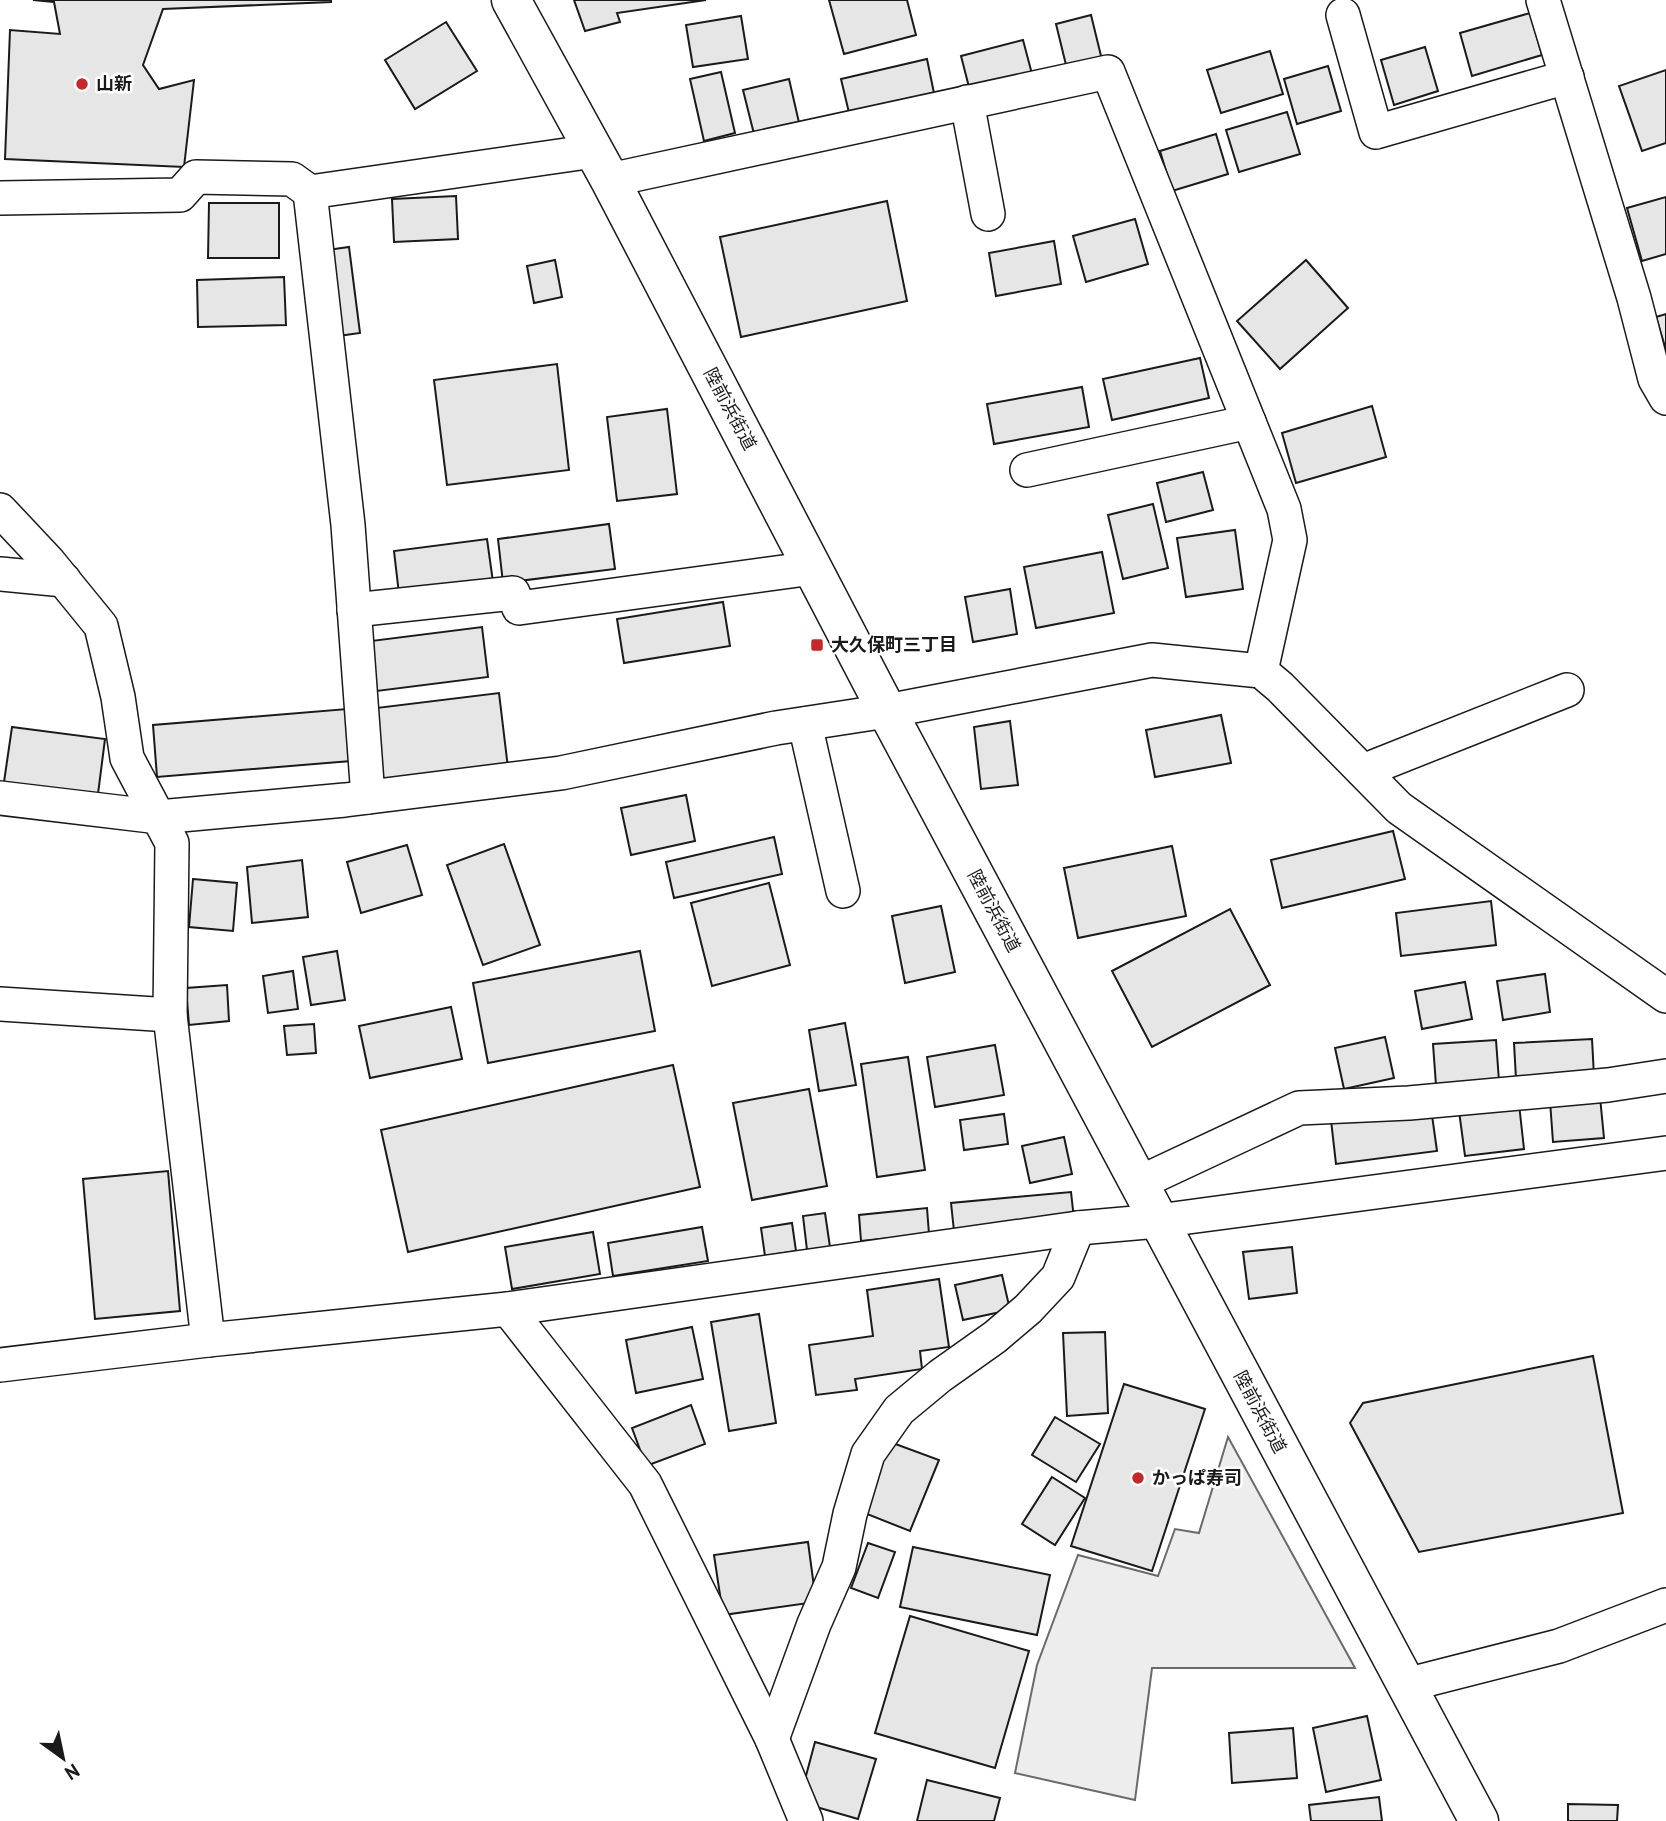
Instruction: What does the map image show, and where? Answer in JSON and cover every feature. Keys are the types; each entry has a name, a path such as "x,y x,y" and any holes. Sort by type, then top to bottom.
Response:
{"highway":[{"name":"陸前浜街道","path":"511,0 602,165 887,711 1479,1821"}],"street":[{"path":"1543,0 1634,298 1655,379 1666,398"},
{"path":"1343,15 1376,132 1567,77"},
{"path":"0,198 180,195 196,177 292,179 310,192 602,165 967,102 1108,72 1284,509 1290,540 1261,671"},
{"path":"967,102 988,214"},
{"path":"310,192 348,525 368,797"},
{"path":"1027,470 1249,422"},
{"path":"0,510 64,580 101,626 118,696 127,758 172,843 170,1016 208,1340"},
{"path":"354,610 513,593 519,608 813,568"},
{"path":"0,574 64,580"},
{"path":"0,797 159,817 368,797 561,773 805,724 1152,660 1261,671 1399,808 1666,996"},
{"path":"1363,771 1567,690"},
{"path":"805,724 843,891"},
{"path":"0,1004 170,1016"},
{"path":"1139,1183 1299,1108 1409,1103 1608,1085 1666,1076"},
{"path":"0,1365 508,1309 1077,1227 1158,1220 1666,1153"},
{"path":"772,1740 814,1623 839,1567 850,1514 868,1454 899,1410 940,1376 995,1337 1028,1309 1058,1277 1077,1227"},
{"path":"508,1309 645,1484 772,1740 806,1821"},
{"path":"1406,1685 1559,1646 1666,1605"}],"shaded area":[{"path":"1228,1437 1355,1668 1152,1668 1135,1800 1015,1773 1037,1665 1078,1555 1158,1576 1175,1529 1199,1533"}],"building":[{"name":"山新","path":"33,0 331,2 163,9 143,65 159,89 194,80 184,167 5,159 10,30 60,34 54,2"},
{"path":"574,0 706,0 617,13 620,22 585,31"},
{"path":"829,0 907,0 916,35 844,54"},
{"path":"1530,13 1542,55 1472,76 1460,33"},
{"path":"1091,15 1102,60 1067,69 1056,24"},
{"path":"741,16 748,59 693,67 686,25"},
{"path":"446,22 477,71 415,109 385,60"},
{"path":"1023,40 1032,74 970,91 961,56"},
{"path":"1425,47 1438,91 1394,105 1381,60"},
{"path":"1270,51 1283,94 1221,113 1207,70"},
{"path":"927,59 935,98 850,117 841,79"},
{"path":"1328,66 1341,111 1297,124 1284,79"},
{"path":"1666,70 1666,143 1642,151 1619,86"},
{"path":"721,72 735,133 704,141 690,79"},
{"path":"789,79 800,127 755,138 743,90"},
{"path":"1287,112 1300,154 1239,172 1226,130"},
{"path":"1216,134 1228,174 1172,191 1160,151"},
{"path":"456,196 458,239 394,242 392,199"},
{"path":"1666,197 1666,254 1642,261 1627,208"},
{"path":"887,201 907,301 741,337 720,237"},
{"path":"209,203 279,203 279,258 208,258"},
{"path":"1135,219 1148,264 1086,282 1073,236"},
{"path":"1054,241 1061,284 996,296 989,253"},
{"path":"349,247 360,333 338,336 327,250"},
{"path":"555,260 562,297 534,303 527,266"},
{"path":"1306,260 1348,308 1280,369 1237,321"},
{"path":"284,277 286,325 198,327 197,280"},
{"path":"1666,314 1666,350 1656,317"},
{"path":"1200,358 1209,398 1112,420 1103,379"},
{"path":"557,364 569,470 447,485 434,380"},
{"path":"1082,387 1089,427 994,444 987,404"},
{"path":"1372,406 1386,457 1296,483 1282,433"},
{"path":"667,409 677,494 617,501 607,417"},
{"path":"1203,472 1213,510 1166,522 1157,483"},
{"path":"1153,504 1168,568 1123,579 1108,515"},
{"path":"609,524 615,569 503,583 498,539"},
{"path":"1235,530 1243,589 1186,597 1177,538"},
{"path":"487,539 493,582 399,594 394,551"},
{"path":"1102,552 1114,613 1036,628 1024,567"},
{"path":"1010,589 1017,634 973,642 965,597"},
{"path":"723,602 730,646 624,663 617,619"},
{"path":"482,627 488,677 377,691 371,641"},
{"path":"499,693 508,768 377,785 368,709"},
{"path":"347,709 351,761 157,777 153,725"},
{"path":"1221,715 1231,763 1155,777 1146,730"},
{"path":"1010,721 1018,785 981,789 974,727"},
{"path":"12,727 105,739 98,794 4,782"},
{"path":"686,795 695,841 631,855 621,808"},
{"path":"1393,831 1405,879 1282,908 1271,860"},
{"path":"774,837 782,874 674,898 666,862"},
{"path":"504,844 540,945 483,965 447,865"},
{"path":"407,845 422,895 361,913 347,862"},
{"path":"1172,846 1186,916 1078,938 1064,868"},
{"path":"302,860 308,917 252,923 247,867"},
{"path":"193,879 237,883 233,931 189,927"},
{"path":"769,883 790,965 712,986 691,903"},
{"path":"1491,901 1496,945 1401,956 1396,913"},
{"path":"941,906 955,972 905,983 892,916"},
{"path":"1230,909 1270,985 1152,1047 1112,971"},
{"path":"337,951 345,1000 311,1005 303,957"},
{"path":"640,951 655,1031 488,1063 473,983"},
{"path":"293,971 298,1009 268,1013 263,976"},
{"path":"1545,974 1550,1012 1503,1020 1497,981"},
{"path":"1465,982 1472,1019 1422,1029 1415,991"},
{"path":"227,985 229,1021 189,1025 186,988"},
{"path":"451,1007 462,1059 370,1078 359,1026"},
{"path":"845,1023 856,1085 819,1091 809,1030"},
{"path":"314,1024 316,1053 287,1055 284,1026"},
{"path":"1385,1037 1394,1078 1344,1089 1335,1048"},
{"path":"1592,1039 1594,1076 1516,1079 1514,1043"},
{"path":"1496,1040 1499,1081 1436,1085 1433,1044"},
{"path":"995,1045 1004,1095 935,1107 927,1057"},
{"path":"908,1057 925,1170 877,1177 861,1064"},
{"path":"673,1065 700,1187 408,1252 381,1130"},
{"path":"809,1089 827,1186 752,1200 733,1103"},
{"path":"1600,1097 1604,1138 1553,1142 1550,1101"},
{"path":"1519,1104 1524,1149 1465,1156 1459,1111"},
{"path":"1431,1108 1437,1151 1336,1164 1331,1120"},
{"path":"1004,1114 1008,1144 964,1150 960,1120"},
{"path":"1064,1137 1072,1174 1030,1183 1022,1146"},
{"path":"168,1171 180,1311 95,1319 83,1179"},
{"path":"1071,1192 1074,1219 954,1231 951,1203"},
{"path":"927,1208 929,1234 861,1241 859,1215"},
{"path":"825,1213 830,1247 807,1250 803,1216"},
{"path":"792,1223 796,1251 765,1256 761,1228"},
{"path":"702,1227 708,1261 613,1276 608,1243"},
{"path":"593,1232 600,1274 512,1289 505,1247"},
{"path":"1292,1247 1297,1293 1249,1299 1243,1252"},
{"path":"1002,1275 1010,1310 963,1320 955,1285"},
{"path":"939,1279 949,1347 920,1351 922,1369 855,1379 857,1390 816,1395 809,1345 873,1336 867,1290"},
{"path":"759,1314 776,1423 729,1431 711,1322"},
{"path":"692,1327 703,1379 636,1393 626,1340"},
{"path":"1105,1332 1108,1413 1067,1416 1063,1333"},
{"path":"1593,1356 1623,1513 1419,1552 1350,1423 1363,1403"},
{"name":"かっぱ寿司","path":"1124,1384 1205,1409 1152,1571 1071,1546"},
{"path":"691,1405 705,1444 646,1466 632,1428"},
{"path":"1055,1417 1100,1444 1076,1482 1032,1455"},
{"path":"890,1442 939,1460 910,1531 862,1512"},
{"path":"1052,1477 1085,1498 1055,1545 1022,1524"},
{"path":"808,1542 816,1602 723,1615 714,1555"},
{"path":"868,1543 895,1552 878,1598 851,1588"},
{"path":"913,1547 1050,1575 1037,1635 900,1607"},
{"path":"910,1616 1029,1651 995,1768 875,1733"},
{"path":"1367,1716 1381,1780 1326,1792 1313,1728"},
{"path":"1293,1728 1297,1778 1232,1783 1229,1733"},
{"path":"815,1742 876,1759 858,1819 799,1802"},
{"path":"927,1780 1000,1798 994,1821 917,1821"},
{"path":"1379,1797 1382,1821 1311,1821 1309,1805"},
{"path":"1568,1804 1618,1805 1617,1821 1568,1821"}],"place":[{"name":"山新","path":"82,84"},
{"name":"大久保町三丁目","path":"817,645"},
{"name":"かっぱ寿司","path":"1138,1478"}]}
